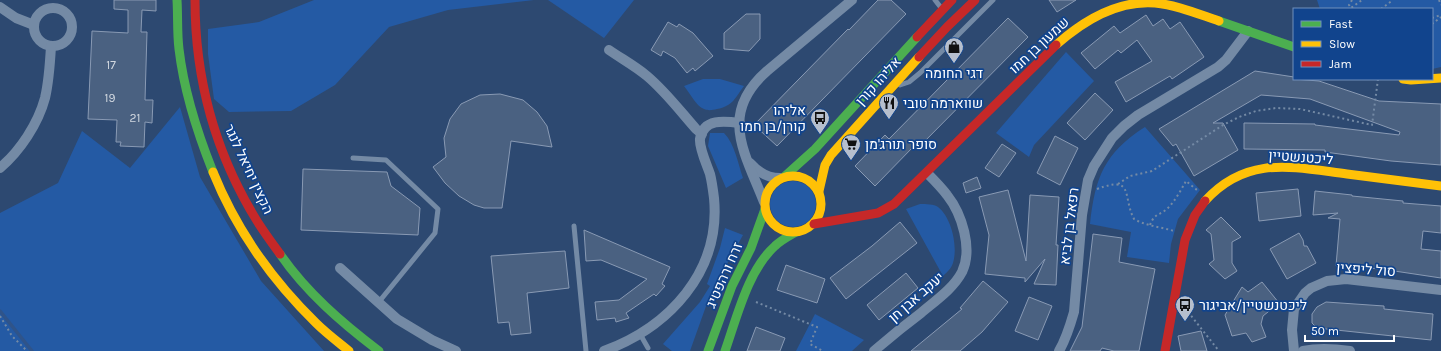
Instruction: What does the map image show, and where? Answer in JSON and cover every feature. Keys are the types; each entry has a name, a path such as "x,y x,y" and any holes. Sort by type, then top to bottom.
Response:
{"street":[{"path":"177,0 180,54 190,108 203,149 222,194 246,237 278,281 309,316 349,351"},
{"name":"הקצין יחיאל לנגר","path":"194,0 197,52 207,103 225,156 241,191 261,228 287,264 304,284 339,320 379,351"},
{"path":"746,158 757,171 774,178 793,175 808,179 820,195 821,212 814,224 809,228 796,232 788,232 773,224 768,217 746,158 741,138 740,110 746,94 754,82 852,0"},
{"name":"אליהו קורן","path":"782,177 814,149 952,0"},
{"name":"אליהו קורן","path":"820,195 825,165 832,154 947,27 974,0"},
{"name":"שמעון בן חמו","path":"814,224 828,220 866,215 882,211 894,204 1071,32 1086,21 1100,14 1134,4 1152,3 1184,9 1293,47"},
{"path":"55,4 67,14 72,26 72,32 64,43 58,46 51,46 46,45 37,37 34,25 39,14 55,4"},
{"path":"0,7 16,18 34,25"},
{"name":"רפאל בן לביא","path":"1059,351 1065,341 1074,312 1082,215 1088,180 1098,160 1112,138 1124,126 1218,67 1226,60 1248,31"},
{"path":"0,168 21,146 34,125 45,100 49,79 51,46"},
{"path":"609,50 632,64 648,77 662,90 702,134"},
{"path":"604,351 631,340 659,321 678,303 698,277 706,257 716,217 710,177 700,140 702,134 708,126 715,122 740,123"},
{"name":"ליכטנשטיין","path":"1165,351 1187,236 1194,215 1207,198 1219,188 1239,176 1252,170 1294,168 1441,186"},
{"name":"יעקב אבן חן","path":"874,351 950,287 962,272 965,263 965,234 961,221 948,195 927,172"},
{"path":"765,206 767,193 772,184 782,177"},
{"name":"שמעון בן חמו","path":"820,195 833,209 852,216 866,215"},
{"name":"זרח ורהפטיג","path":"708,351 737,274 751,248 765,206"},
{"name":"זרח ורהפטיג","path":"725,351 744,298 757,270 771,250 796,232"},
{"path":"340,268 397,319 432,340 456,351"},
{"name":"סול ליפצין","path":"1294,351 1292,330 1294,309 1305,293 1311,288 1326,281 1346,279 1441,290"},
{"path":"1303,351 1327,349 1350,351"}],"lane":[{"path":"935,0 942,10"},
{"path":"890,89 909,82 920,73 993,0"},
{"path":"353,158 386,160 438,209 435,233 378,303"},
{"path":"574,226 586,351"},
{"path":"640,334 648,348"}],"path":[{"path":"1352,0 1349,5 1352,8 1362,0"},
{"path":"1382,8 1393,0"},
{"path":"1439,0 1441,5"},
{"path":"1433,23 1441,16"},
{"path":"1118,184 1130,176 1152,171 1223,125 1256,111 1276,108 1300,109 1372,125 1378,80"},
{"path":"1150,225 1152,219 1167,209 1186,181 1207,198"},
{"path":"1086,191 1110,184 1118,184 1123,187 1126,192 1128,207 1134,219 1139,223 1163,228 1187,236"},
{"path":"1175,295 1219,351"},
{"path":"744,298 816,327 810,344 823,351"},
{"path":"0,316 12,336 26,351"}],"shaded area":[{"path":"314,0 534,0 448,10 389,27 335,85 291,111 229,112 214,99 208,54 208,29 259,22"},
{"path":"548,0 634,0 604,38"},
{"path":"1317,0 1441,0 1441,67 1433,69 1433,8 1320,8"},
{"path":"1066,52 1094,81 1034,145 1029,157 996,133"},
{"path":"703,79 720,79 744,86 736,98 727,106 707,110 698,105 684,86"},
{"path":"180,107 200,177 261,281 324,351 0,351 0,213 58,183 82,131 130,168"},
{"path":"1145,127 1200,190 1178,219 1171,244 1169,263 1127,257 1131,232 1090,224 1095,193 1104,168 1120,147"},
{"path":"710,133 724,133 728,138 734,148 743,178 726,188 708,146"},
{"path":"798,181 802,182 812,191 815,195 815,213 806,223 798,227 788,227 780,223 771,213 770,199 774,191 784,182"},
{"path":"920,204 938,207 947,218 953,233 955,249 953,263 943,276 906,209"},
{"path":"725,228 743,235 710,295 690,351 672,351 663,344 700,302 710,286 707,284 720,248"},
{"path":"815,314 864,340 852,351 796,351"}],"building":[{"path":"114,0 156,0 156,11 142,10 141,32 147,32 145,100 153,100 152,123 145,122 144,147 120,146 121,142 116,142 117,120 88,119 92,31 128,33 128,10 114,9"},
{"path":"878,0 891,0 906,14 777,146 754,125"},
{"path":"1049,0 1076,0 1057,12"},
{"path":"746,14 760,14 760,39 749,51 724,49 724,33"},
{"path":"1146,15 1153,26 1163,19 1170,29 1180,22 1204,57 1172,79 1170,76 1126,102 1115,82 1152,61 1137,40 1121,53 1118,50 1095,69 1081,53 1114,26 1120,33"},
{"path":"1008,18 1028,37 917,149 914,146 875,186 855,166 885,135 889,139"},
{"path":"668,22 677,27 679,24 693,33 713,56 695,71 693,68 687,73 675,58 663,51 661,56 651,50"},
{"path":"1255,71 1293,77 1293,80 1319,81 1379,101 1441,104 1441,165 1391,161 1325,152 1325,150 1244,149 1244,123 1315,124 1399,135 1400,132 1310,99 1261,95 1213,123 1223,123 1238,150 1194,176 1176,144 1173,146 1159,129"},
{"path":"1095,93 1113,110 1085,140 1067,123"},
{"path":"500,94 523,100 537,112 547,126 552,147 511,141 502,208 484,208 474,205 459,196 445,183 433,167 446,157 444,138 450,119 461,104 480,95"},
{"path":"1055,136 1078,148 1060,185 1037,173"},
{"path":"1002,144 1016,153 999,177 985,168"},
{"path":"303,169 387,172 391,186 420,208 418,235 301,230"},
{"path":"977,177 981,188 966,193 963,183"},
{"path":"1298,189 1301,216 1259,221 1256,193"},
{"path":"1008,190 1026,261 1030,195 1059,197 1056,245 1058,245 1056,285 1034,284 1045,259 1025,282 1025,278 985,274 989,235 979,197"},
{"path":"1315,191 1403,201 1403,203 1441,206 1441,233 1423,231 1421,249 1441,251 1441,278 1381,269 1336,266 1340,219 1328,218 1338,213 1313,215"},
{"path":"1221,217 1241,237 1232,242 1232,263 1237,271 1225,279 1209,264 1214,260 1211,234 1206,230"},
{"path":"900,222 917,243 846,299 830,278 872,246"},
{"path":"584,230 670,267 662,284 665,286 656,296 654,294 626,313 629,318 616,322 615,318 597,320 595,302 619,300 647,279 601,260 586,261"},
{"path":"1299,233 1303,240 1304,246 1307,246 1316,263 1287,279 1270,249"},
{"path":"1093,234 1122,238 1119,262 1155,269 1139,351 1114,351 1102,348 1100,351 1070,351 1082,327"},
{"path":"565,251 569,288 527,293 531,333 511,335 509,322 498,323 491,256"},
{"path":"786,265 825,279 817,303 777,290"},
{"path":"906,273 918,288 879,320 867,305"},
{"path":"983,281 1008,302 982,332 960,351 911,351 962,309 960,308"},
{"path":"1262,282 1279,303 1263,316 1261,324 1266,337 1252,342 1246,333 1232,336 1225,315 1242,287 1248,292"},
{"path":"1029,297 1052,306 1038,340 1015,331"},
{"path":"1326,302 1384,306 1384,309 1433,314 1431,340 1317,328 1312,323 1312,314 1317,307"},
{"path":"756,327 785,338 780,351 747,351"},
{"path":"1201,331 1207,351 1181,351 1178,336"}],"waterway":[{"path":"0,311 32,351"}],"traffic: fast":[{"path":"177,0 178,43 184,81 197,127 213,172"},
{"path":"1219,21 1293,47"},
{"path":"785,176 815,149 917,37"},
{"path":"708,351 732,286 751,248 765,209"},
{"path":"725,351 744,295 757,268 775,246 796,232"},
{"path":"280,254 301,281 325,306 379,351"}],"traffic: slow":[{"path":"1056,45 1089,20 1127,5 1141,3 1163,4 1187,10 1219,21"},
{"path":"819,191 825,165 831,155 919,57"},
{"path":"1433,79 1441,78"},
{"path":"1205,201 1221,186 1237,176 1254,170 1271,168 1289,167 1308,169 1441,186"},
{"path":"213,172 222,193 244,234 271,272 300,307 328,334 349,351"},
{"path":"787,176 799,176 809,180 817,188 821,198 821,204 821,210 817,220 809,228 799,232 787,232 777,228 769,220 765,210 765,198 769,188 777,180 787,176"}],"traffic: jam":[{"path":"195,0 199,58 210,115 219,142 242,195 257,221 280,254"},
{"path":"917,37 952,0"},
{"path":"919,57 975,0"},
{"path":"814,224 878,213 894,204 1056,45"},
{"path":"1165,351 1185,240 1195,215 1205,201"}],"place":[{"name":"דגי החומה","path":"954,64"},
{"name":"שווארמה טובי","path":"889,120"},
{"name":"אליהו קורן/בן חמו","path":"820,135"},
{"name":"סופר תורג'מן","path":"851,161"},
{"name":"ליכטנשטיין/אביגור","path":"1185,322"}]}
